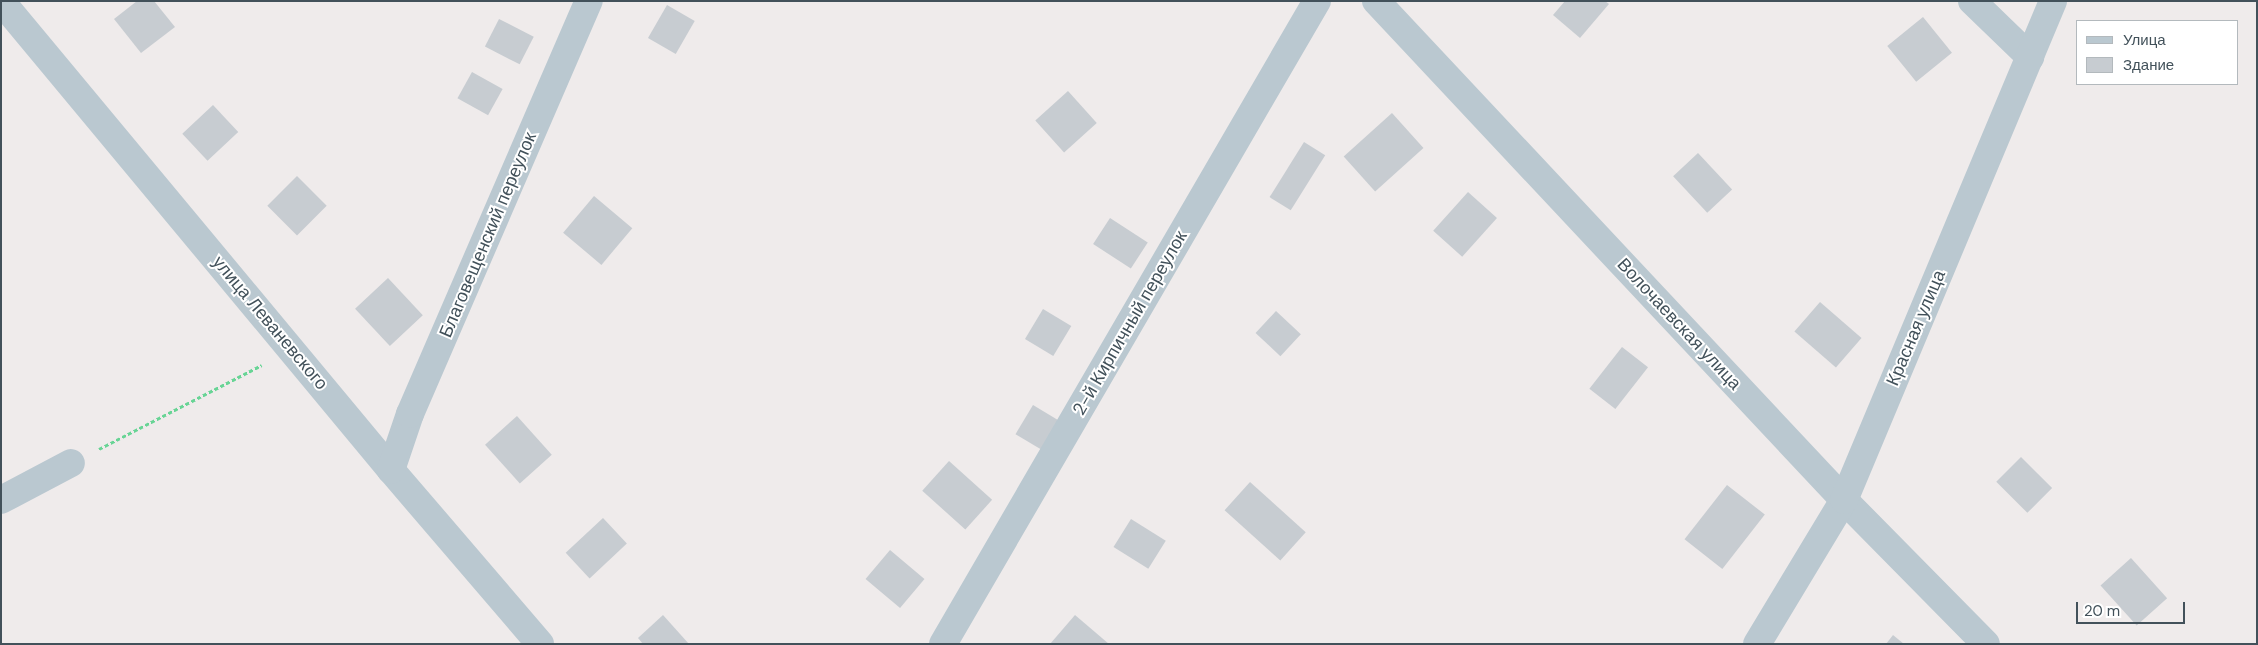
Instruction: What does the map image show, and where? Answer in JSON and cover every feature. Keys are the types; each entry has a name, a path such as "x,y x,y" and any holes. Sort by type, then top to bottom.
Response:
{"street":[{"name":"Благовещенский переулок","path":"391,470 410,414 589,1"},
{"name":"2-й Кирпичный переулок","path":"943,644 1317,1"},
{"name":"Волочаевская улица","path":"1376,1 1844,500 1986,644"},
{"path":"1972,1 2030,57"},
{"name":"Красная улица","path":"1757,644 1844,500 2054,1"},
{"name":"улица Леваневского","path":"1,2 391,470 540,644"},
{"path":"1,500 71,463"}],"path":[{"path":"71,463 292,349"}],"building":[{"path":"137,1 154,1 175,27 141,53 114,19"},
{"path":"1565,1 1605,1 1609,4 1580,38 1553,15"},
{"path":"667,5 695,21 676,54 648,38"},
{"path":"1923,17 1952,53 1916,82 1887,46"},
{"path":"499,19 534,37 520,64 485,47"},
{"path":"472,72 503,89 488,115 457,98"},
{"path":"1068,91 1097,123 1064,152 1035,120"},
{"path":"213,105 238,132 208,161 182,134"},
{"path":"1392,113 1423,148 1375,191 1344,156"},
{"path":"1304,142 1325,155 1291,210 1270,197"},
{"path":"1698,153 1732,190 1707,213 1673,176"},
{"path":"297,176 327,206 297,235 267,206"},
{"path":"1468,192 1497,218 1462,257 1433,231"},
{"path":"594,196 632,228 601,265 563,233"},
{"path":"1110,218 1148,243 1131,269 1093,244"},
{"path":"388,278 423,315 390,346 355,309"},
{"path":"1820,302 1862,338 1836,368 1794,331"},
{"path":"1043,309 1071,326 1053,356 1025,339"},
{"path":"1276,311 1301,334 1280,356 1256,333"},
{"path":"1622,347 1648,367 1615,409 1589,389"},
{"path":"1033,405 1060,421 1042,450 1015,434"},
{"path":"517,416 552,455 520,483 485,445"},
{"path":"2021,457 2052,488 2027,513 1996,482"},
{"path":"949,461 992,500 965,530 922,491"},
{"path":"1250,482 1306,532 1280,560 1225,510"},
{"path":"1727,485 1765,515 1722,569 1685,539"},
{"path":"603,518 627,544 590,578 566,553"},
{"path":"1131,519 1166,541 1148,569 1114,547"},
{"path":"890,550 924,579 900,608 866,579"},
{"path":"2131,558 2167,598 2137,626 2101,585"},
{"path":"663,615 689,644 643,644 638,638"},
{"path":"1075,615 1109,644 1050,644"},
{"path":"1893,635 1904,644 1886,644"}]}
